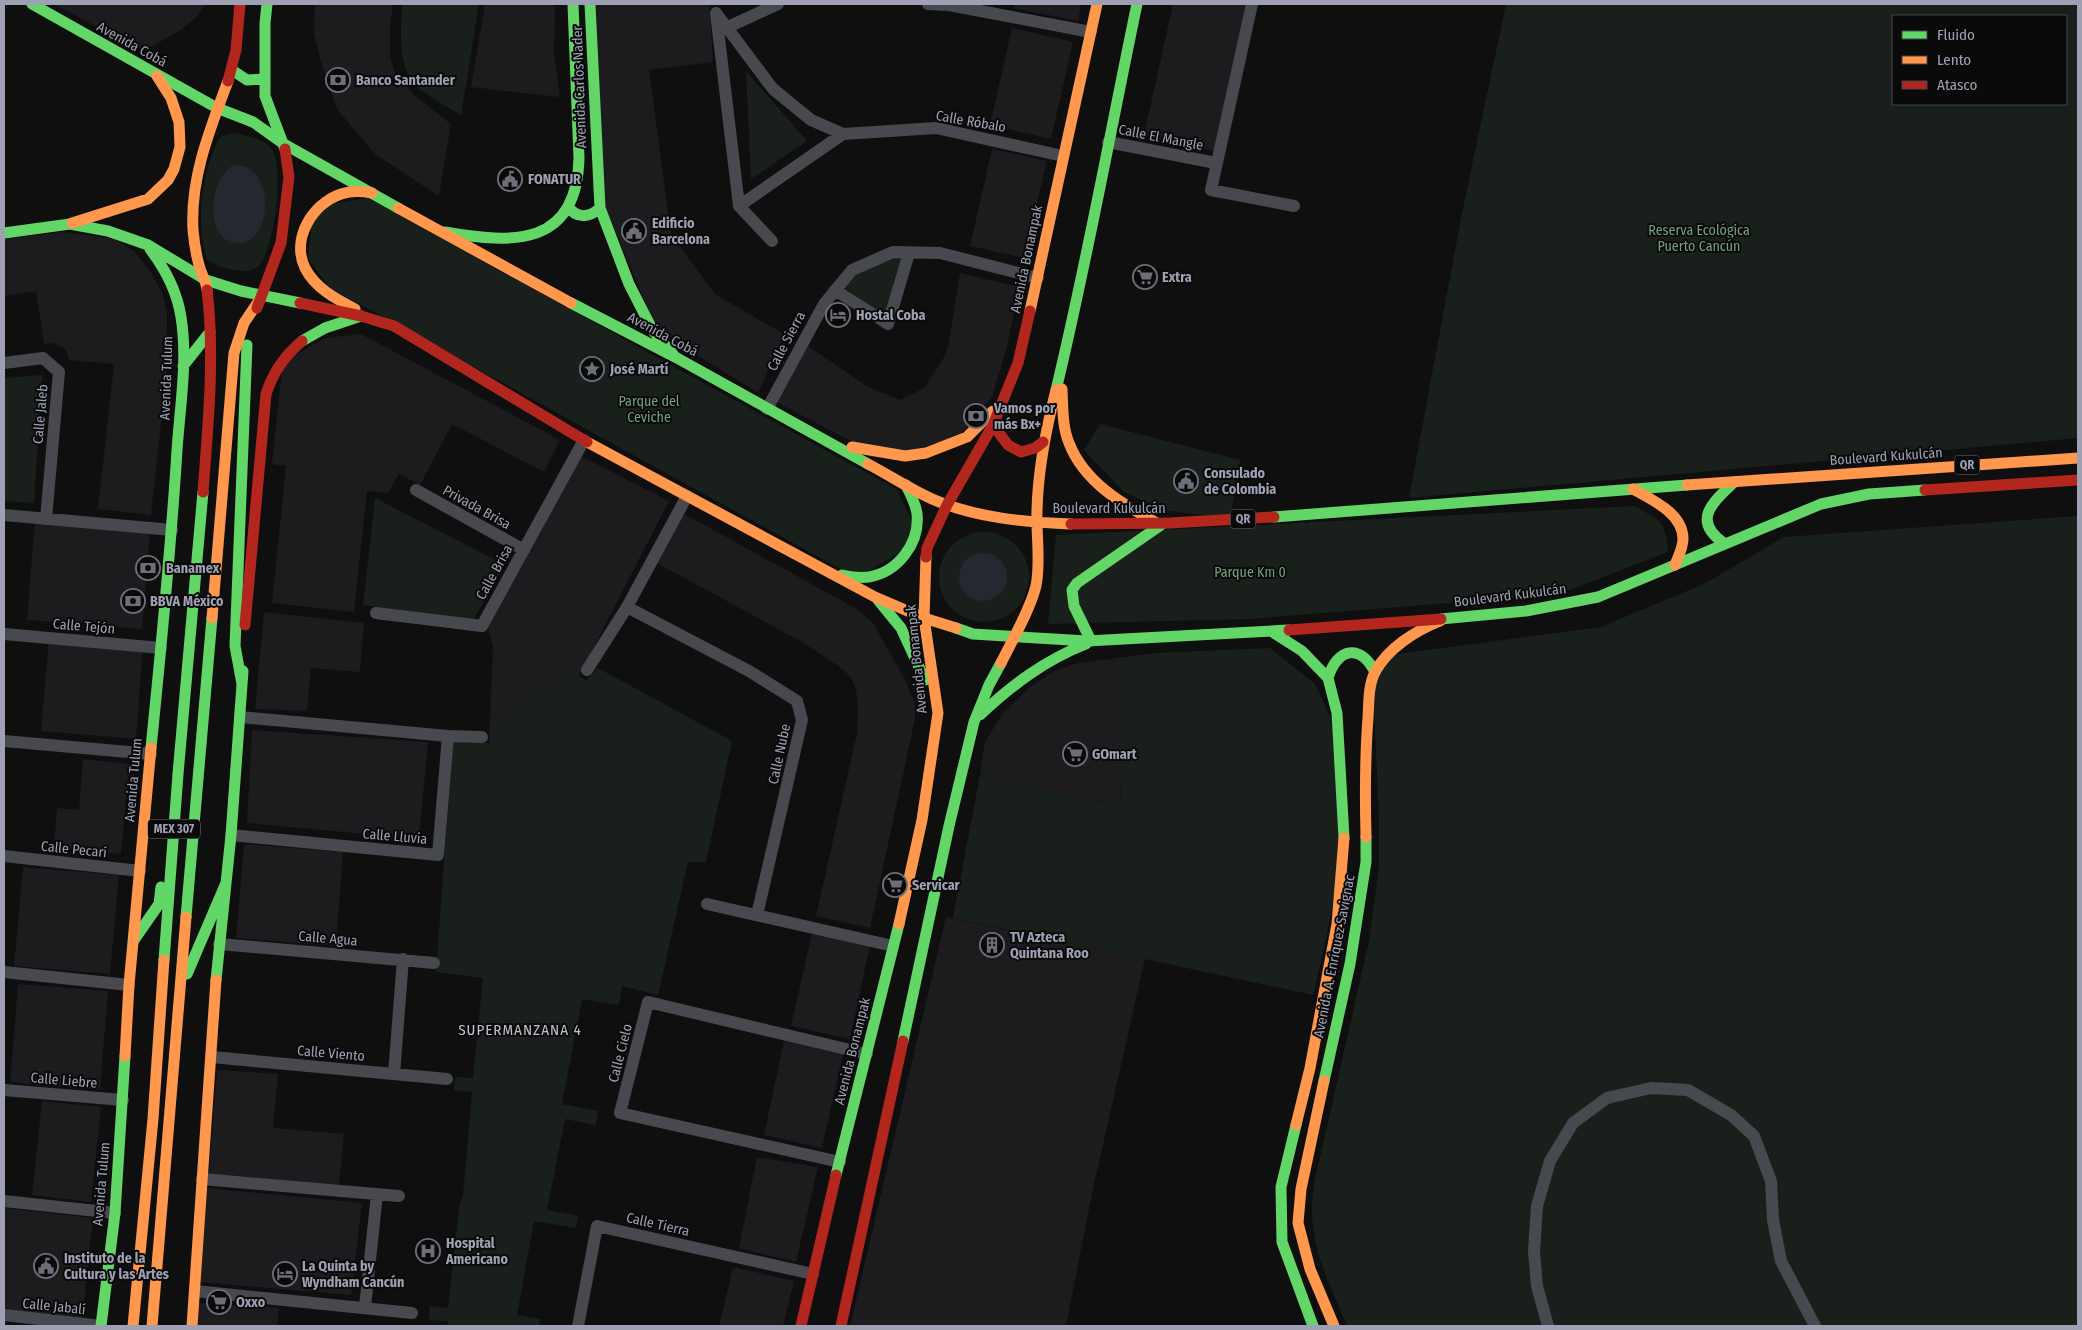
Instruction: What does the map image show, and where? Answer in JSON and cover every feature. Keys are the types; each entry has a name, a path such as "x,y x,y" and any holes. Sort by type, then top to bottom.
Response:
{"main road":[{"name":"Avenida Cobá","path":"32,4 218,108 237,114 265,128 284,144 441,232 522,277 677,358 906,485 947,505 978,514 1003,519 1038,522"},
{"path":"206,280 199,266 193,232 193,204 198,172 208,134 232,70 236,50 240,4"},
{"path":"242,684 235,646 247,345 251,323 281,243 289,178 284,144 266,96 264,23 267,4"},
{"name":"Avenida Carlos Nader","path":"441,232 490,240 516,240 534,235 547,227 568,206 577,184 578,147 573,4"},
{"name":"Avenida Carlos Nader","path":"590,4 600,208 629,284 653,331 677,358"},
{"name":"Avenida Bonampak","path":"801,1326 906,895 922,820 938,713 924,618 927,548 947,505 993,425 1018,363 1038,278 1062,156 1098,4"},
{"path":"841,1326 949,826 974,722 988,685 1015,636 1035,589 1038,569 1038,522 1043,442 1101,186 1108,142 1137,4"},
{"path":"232,70 241,78 248,80 260,81 265,78"},
{"path":"4,233 70,224 148,199 171,174 180,147 179,122 170,98 156,74"},
{"path":"373,193 352,191 332,198 316,210 306,226 299,246 301,260 309,276 338,301 394,326 584,440 875,597 924,618 959,630 985,635 1008,623 1028,607"},
{"path":"568,206 572,212 581,216 592,215 600,208"},
{"path":"70,224 108,232 148,246 206,280 262,296 361,316 394,326"},
{"name":"Avenida Tulum","path":"101,1326 115,1213 129,985 172,530 183,366 184,341 175,288 164,266 148,246"},
{"name":"MEX 307","path":"133,1326 153,1119 178,774 197,577 209,418 210,332 206,280"},
{"name":"MEX 307","path":"152,1326 234,353 241,324 262,296"},
{"path":"192,1326 219,944 240,716 246,606 266,394 276,369 292,349 313,332 361,316"},
{"path":"183,366 210,332"},
{"path":"974,722 1022,677 1070,650 1094,641 1074,606 1072,590 1084,578 1161,525 1107,493 1075,456 1065,428 1060,373"},
{"path":"831,443 884,454 905,456 926,453 966,437 1005,399"},
{"path":"993,425 1001,439 1012,449 1032,451 1043,442"},
{"name":"Boulevard Kukulcán","path":"1038,522 1161,525 1439,506 1633,489 2078,458"},
{"name":"Boulevard Kukulcán","path":"985,635 1094,641 1271,632 1526,611 1598,597 1822,504 1844,498 1869,494 2078,480"},
{"path":"1725,544 1715,539 1708,530 1706,520 1708,509 1734,482"},
{"path":"817,567 849,577 867,578 881,574 901,561 913,542 917,526 916,507 906,485"},
{"path":"1633,489 1671,512 1679,522 1683,538 1675,565"},
{"path":"934,533 966,515 978,514"},
{"path":"1003,519 1023,536 1038,558"},
{"path":"924,584 938,608 959,630"},
{"path":"875,597 901,628 921,667 938,713"},
{"name":"Avenida A. Enríquez Savignac","path":"1334,1326 1320,1294 1302,1238 1298,1210 1302,1182 1350,964 1366,862 1366,750 1370,686 1375,672 1390,653 1406,639 1425,627 1446,618"},
{"name":"Avenida A. Enríquez Savignac","path":"1271,632 1302,651 1328,678 1338,713 1344,832 1337,924 1310,1068 1281,1186 1282,1242 1313,1326"},
{"path":"1328,678 1329,667 1335,658 1344,653 1354,652 1364,655 1372,663 1375,672"},
{"path":"134,940 159,904 178,774"},
{"path":"922,820 932,831 942,831 949,826"},
{"path":"181,990 226,883"},
{"path":"906,895 912,888 921,886 932,892 934,900"}],"street":[{"path":"728,27 778,4"},
{"path":"928,4 964,6 1091,32"},
{"path":"1216,164 1252,4"},
{"name":"Calle Róbalo","path":"740,206 716,14 728,27 773,89 811,120 843,134 936,128 1062,156"},
{"path":"772,241 740,206 843,134"},
{"name":"Calle El Mangle","path":"1108,142 1216,164 1211,190 1294,206"},
{"name":"Calle Sierra","path":"767,409 824,304 852,270 893,252 940,253 1038,278"},
{"path":"835,290 888,324 909,253"},
{"name":"Calle Jaleb","path":"4,362 44,358 59,372 46,519"},
{"name":"Calle Brisa","path":"376,613 482,626 584,440"},
{"name":"Privada Brisa","path":"416,490 524,550"},
{"path":"587,670 627,607 687,496"},
{"path":"4,515 172,530"},
{"name":"Calle Nube","path":"627,607 749,671 797,701 802,720 757,915"},
{"name":"Calle Tejón","path":"4,634 161,648"},
{"path":"240,716 448,736 482,736"},
{"name":"Calle Lluvia","path":"230,835 438,855 448,736"},
{"path":"4,741 151,754"},
{"name":"Calle Pecarí","path":"4,856 140,871"},
{"path":"707,904 893,946"},
{"name":"Calle Agua","path":"219,944 434,963"},
{"path":"394,1074 403,959"},
{"path":"4,972 129,985"},
{"name":"Calle Cielo","path":"840,1162 620,1113 648,1002 867,1054"},
{"name":"Calle Viento","path":"212,1057 447,1079"},
{"path":"1548,1326 1537,1286 1534,1251 1538,1206 1550,1161 1573,1123 1600,1103 1607,1098 1651,1088 1688,1090 1731,1116 1754,1136 1772,1181 1773,1220 1780,1261 1815,1326"},
{"name":"Calle Liebre","path":"4,1090 123,1100"},
{"path":"202,1179 399,1196"},
{"path":"365,1308 377,1194"},
{"path":"4,1201 115,1213"},
{"name":"Calle Tierra","path":"578,1326 597,1226 813,1274"},
{"path":"195,1291 412,1312"},
{"name":"Calle Jabalí","path":"4,1315 101,1326"}],"shaded area":[{"path":"54,4 205,4 197,16 181,30 147,49 132,46"},
{"path":"315,4 393,4 390,28 390,56 394,71 414,95 451,124 439,196 375,154 337,109 320,59 314,32"},
{"path":"485,4 555,4 554,55 560,97 471,87"},
{"path":"596,4 709,4 713,62 649,70 671,235 715,294 784,334 758,393 657,330 604,205"},
{"path":"1015,4 1081,4 1078,21 1014,8"},
{"path":"1173,4 1247,4 1214,151 1144,135"},
{"path":"1012,28 1073,42 1051,139 990,125"},
{"path":"992,149 1047,161 1024,258 970,246"},
{"path":"233,165 244,166 252,171 259,179 265,199 263,221 259,230 253,238 244,243 225,239 218,231 213,212 216,190 220,180"},
{"path":"63,232 115,239 134,251 150,271 163,294 167,313 167,368 151,515 98,509 114,364 69,360 67,352 62,347 53,343 44,344 36,291 4,296 4,239"},
{"path":"960,273 1019,287 1007,347 992,397 958,437 906,452 853,442 776,402 808,346 868,387 901,400 924,388 943,359 948,347"},
{"path":"361,334 560,440 544,472 452,424 420,485 399,474 388,493 367,491 354,612 272,603 286,466 272,464 282,370 295,355 325,338"},
{"path":"575,453 669,501 579,676 498,717 497,743 489,743 493,646 487,623"},
{"path":"681,512 855,608 873,623 903,676 915,703 915,719 870,928 816,916 857,733 856,689 850,676 802,642 655,562"},
{"path":"35,521 150,531 142,629 27,620"},
{"path":"978,553 988,553 1000,560 1007,572 1007,582 1000,594 988,601 978,601 970,597 963,590 959,582 959,572 963,564 970,557"},
{"path":"264,612 364,623 360,672 311,668 307,711 255,709"},
{"path":"49,637 143,645 136,739 41,731"},
{"path":"1117,658 1121,807 980,775 985,742 1003,713 1030,687 1054,671 1078,663"},
{"path":"252,730 428,742 419,839 247,823"},
{"path":"83,759 129,764 121,854 54,848 57,808 79,810"},
{"path":"244,844 343,852 336,946 236,938"},
{"path":"23,867 119,875 110,974 14,966"},
{"path":"946,917 1145,959 1093,1189 1066,1326 850,1326"},
{"path":"812,933 870,945 850,1039 791,1026"},
{"path":"18,984 108,991 100,1090 10,1082"},
{"path":"784,1041 843,1054 822,1148 764,1135"},
{"path":"217,1070 278,1074 273,1128 344,1134 339,1185 209,1174"},
{"path":"42,1101 101,1107 91,1202 32,1195"},
{"path":"757,1157 818,1167 796,1262 739,1248"},
{"path":"207,1188 362,1203 351,1295 199,1282"},
{"name":"Instituto de la Cultura y las Artes","path":"4,1208 93,1218 82,1320 4,1313"},
{"path":"733,1267 794,1281 783,1326 719,1326"},
{"path":"198,1303 279,1308 277,1326 196,1326"}],"green space":[{"path":"403,4 479,4 461,115 422,91 408,74 402,55 401,44"},
{"name":"Reserva Ecológica Puerto Cancún","path":"1506,4 2078,4 2078,438 1409,498 1462,213"},
{"path":"746,71 807,141 751,179"},
{"path":"234,133 258,139 270,147 275,156 277,170 276,208 268,246 263,260 256,268 245,271 224,268 207,260 201,230 204,182 213,151 220,137"},
{"name":"Parque del Ceviche","path":"368,198 896,489 913,522 906,549 857,578 330,288 308,259 312,223 330,204"},
{"path":"893,255 905,255 886,318 844,287 854,272"},
{"path":"42,375 34,503 4,501 4,378"},
{"path":"1100,424 1240,460 1230,518 1162,510 1124,492 1084,450"},
{"path":"375,498 505,565 473,620 363,605"},
{"name":"Parque Km 0","path":"1634,506 1660,523 1666,534 1668,552 1559,594 1249,619 1048,624 1056,535"},
{"path":"2078,516 2078,1326 1347,1326 1325,1274 1315,1240 1312,1204 1314,1184 1369,941 1379,867 1379,818 1373,685 1389,655 1601,627 1706,583 1784,537"},
{"path":"984,532 1001,536 1016,545 1025,560 1029,577 1025,594 1016,609 1001,618 984,622 967,618 952,609 943,594 939,577 943,560 952,545 967,536"},
{"path":"1270,648 1315,684 1331,718 1341,858 1326,940 1313,995 953,918 980,775 1121,807 1117,658 1156,653"},
{"path":"598,668 732,741 706,862 688,862 658,995 622,986 619,1005 582,999 562,1104 598,1111 596,1125 565,1119 547,1210 578,1216 576,1228 534,1221 517,1315 540,1319 539,1326 448,1326 448,1321 429,1320 430,1306 448,1308 459,1208 463,1195 472,1092 454,1090 455,1077 473,1078 483,978 436,972 453,742 496,743 498,717 579,676 586,681"}],"traffic: fast":[{"path":"32,4 217,108 253,122 284,144 398,208"},
{"path":"267,4 265,23 265,96 285,149"},
{"path":"445,232 494,238 517,237 537,233 554,224 567,209 575,187 579,158 573,4"},
{"path":"590,4 600,208 629,284 653,331 673,354"},
{"path":"1056,390 1088,246 1137,4"},
{"path":"232,70 247,80 265,79"},
{"path":"568,206 575,213 583,216 591,214 600,208"},
{"path":"4,233 70,224 108,231 148,245 206,280 241,291 300,303"},
{"path":"150,249 166,273 177,298 184,350 169,562 151,748"},
{"path":"571,303 677,358 868,464"},
{"path":"302,341 325,328 361,316"},
{"path":"183,366 210,332"},
{"path":"242,684 235,646 247,345"},
{"path":"1725,544 1709,528 1708,512 1719,497 1734,482"},
{"path":"842,575 869,577 880,574 898,563 905,554 911,545 917,525 917,514 913,499 906,485"},
{"path":"1274,517 1687,485"},
{"path":"1441,619 1526,611 1598,597 1821,504 1869,494 1925,490"},
{"path":"164,960 203,492"},
{"path":"1091,641 1074,606 1072,590 1077,583 1161,525"},
{"path":"878,600 901,628 925,680"},
{"path":"186,917 212,618"},
{"path":"956,628 973,634 1087,641 1289,630"},
{"path":"1271,631 1302,651 1328,678 1337,713 1344,838"},
{"path":"980,715 1030,674 1071,650 1086,644"},
{"path":"1328,678 1337,660 1349,653 1363,656 1375,672"},
{"path":"903,1041 949,826 974,722 989,685 1001,663"},
{"path":"216,980 231,835 243,671"},
{"path":"1324,1081 1350,964 1366,862 1366,837"},
{"path":"187,974 226,883"},
{"path":"134,940 159,904 161,887"},
{"path":"836,1175 899,924"},
{"path":"101,1326 115,1213 125,1056"},
{"path":"1296,1125 1281,1187 1282,1242 1313,1326"}],"traffic: slow":[{"path":"1030,311 1097,4"},
{"path":"72,223 148,199 168,180 174,169 180,147 179,122 171,98 157,76"},
{"path":"207,290 198,261 194,239 193,211 198,173 203,154 228,81"},
{"path":"355,309 333,297 314,281 305,268 301,257 301,246 307,224 321,206 341,194 357,191 372,193"},
{"path":"398,208 571,303"},
{"path":"212,618 234,353 244,323 262,296"},
{"path":"1062,389 1065,430 1069,443 1084,469 1118,500 1157,523"},
{"path":"1001,663 1025,615 1036,586 1039,479 1046,434 1056,390"},
{"path":"852,447 905,456 926,453 967,437 993,411"},
{"path":"587,442 875,597 924,618 956,628"},
{"path":"1687,485 2078,458"},
{"path":"868,464 932,499 966,511 1000,518 1071,524"},
{"path":"1633,489 1665,508 1678,522 1682,530 1683,542 1675,565"},
{"path":"899,924 922,820 938,713 924,618 926,557"},
{"path":"1366,837 1366,747 1369,695 1373,677 1380,663 1403,641 1440,621"},
{"path":"125,1056 129,985 151,748"},
{"path":"1296,1125 1310,1068 1337,924 1344,838"},
{"path":"152,1326 186,917"},
{"path":"133,1326 153,1119 164,960"},
{"path":"192,1326 216,980"},
{"path":"1324,1081 1301,1189 1298,1223 1310,1269 1334,1326"}],"traffic: jam":[{"path":"228,81 236,50 240,4"},
{"path":"257,308 281,243 289,177 285,149"},
{"path":"203,492 211,365 207,290"},
{"path":"300,303 361,316 394,326 587,442"},
{"path":"926,557 927,548 947,505 993,425 1018,363 1030,311"},
{"path":"245,625 266,394 280,365 302,341"},
{"path":"993,425 1008,445 1021,452 1035,448 1043,442"},
{"path":"1925,490 2078,480"},
{"path":"1071,524 1170,523 1274,517"},
{"path":"1289,630 1441,619"},
{"path":"841,1326 903,1041"},
{"path":"801,1326 836,1175"}],"place":[{"name":"Banco Santander","path":"338,80"},
{"name":"FONATUR","path":"510,179"},
{"name":"Edificio Barcelona","path":"634,231"},
{"name":"Extra","path":"1145,277"},
{"name":"Hostal Coba","path":"838,315"},
{"name":"José Martí","path":"592,369"},
{"name":"Vamos por más Bx+","path":"976,416"},
{"name":"Consulado de Colombia","path":"1186,481"},
{"name":"Banamex","path":"148,568"},
{"name":"BBVA México","path":"133,601"},
{"name":"GOmart","path":"1075,754"},
{"name":"Servicar","path":"895,885"},
{"name":"TV Azteca Quintana Roo","path":"992,945"},
{"name":"Hospital Americano","path":"428,1251"},
{"name":"Instituto de la Cultura y las Artes","path":"46,1266"},
{"name":"La Quinta by Wyndham Cancún","path":"285,1274"},
{"name":"Oxxo","path":"219,1302"}],"district":[{"name":"SUPERMANZANA 4","path":"520,1030"}]}
